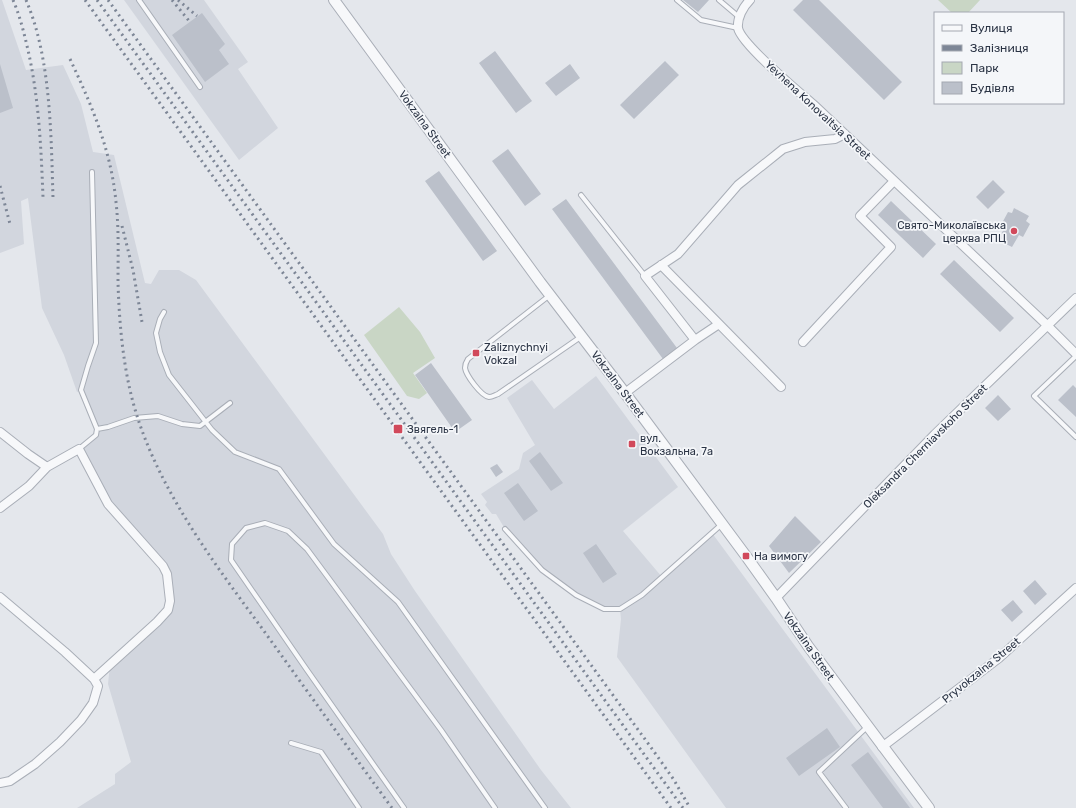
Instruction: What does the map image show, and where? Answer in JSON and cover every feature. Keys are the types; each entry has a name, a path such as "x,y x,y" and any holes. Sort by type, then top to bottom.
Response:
{"street":[{"name":"Vokzalna Street","path":"334,0 550,295 625,392 722,524 867,727 929,808"},
{"path":"738,28 739,17 750,0"},
{"name":"Yevhena Konovaltsia Street","path":"738,28 742,38 779,75 814,105 1048,326 1076,355"},
{"path":"696,340 645,276 678,254 738,185 783,149 805,142 835,139 844,134"},
{"path":"803,342 890,247 860,216 894,181"},
{"path":"661,265 781,386"},
{"name":"Oleksandra Cherniavskoho Street","path":"776,598 935,434 1076,298"},
{"path":"625,392 719,324"},
{"path":"0,432 47,467"},
{"path":"0,508 29,486 47,467 79,448 108,504 163,566 168,574 170,601 168,610 158,622 94,679"},
{"name":"Pryvokzalna Street","path":"882,747 1000,658 1076,588"},
{"path":"0,597 65,652 94,679 98,686 93,702 80,720 60,742 35,764 10,781 0,783"}],"lane":[{"path":"138,0 200,87"},
{"path":"677,0 701,20 738,28"},
{"path":"720,0 739,17"},
{"path":"79,448 96,435 97,429 81,390 96,343 92,172"},
{"path":"581,195 645,276"},
{"path":"550,295 468,359 465,368 467,374 476,387 488,397 498,394 582,336"},
{"path":"164,312 160,319 156,333 160,352 169,375 206,422 235,452 279,469 334,544 398,602 545,808"},
{"path":"1076,355 1034,396 1076,437"},
{"path":"97,429 108,427 134,418 158,416 182,424 200,426 230,403"},
{"path":"404,808 231,560 232,544 246,528 265,523 288,531 307,549 441,730 495,808"},
{"path":"505,529 542,570 576,595 604,609 620,609 642,595 722,524"},
{"path":"846,808 819,772 867,727"},
{"path":"292,743 320,752 359,808"}],"shaded area":[{"path":"0,0 2,0 26,70 63,65 81,104 93,152 114,155 145,283 151,284 159,270 179,270 196,280 383,534 391,554 415,591 541,770 571,808 77,808 115,784 115,774 131,762 108,684 110,665 168,610 168,574 120,518 79,449 96,435 97,429 81,390 77,392 64,355 42,308 28,198 21,201 24,244 0,253"},
{"path":"124,0 204,0 248,62 238,69 278,128 239,160"},
{"path":"596,376 678,487 623,531 662,577 712,533 914,808 726,808 617,657 621,619 620,609 604,609 576,595 542,570 505,529 496,514 492,514 485,505 487,502 481,494 519,469 523,453 535,445 507,398 532,380 554,409"}],"green space":[{"path":"938,0 980,0 969,12 951,12"},
{"path":"399,307 420,332 435,358 413,373 427,393 419,399 407,396 364,335"}],"building":[{"path":"683,0 709,0 698,12"},
{"path":"803,0 819,0 902,82 884,100 793,10"},
{"path":"202,13 225,44 219,50 229,64 205,82 172,35"},
{"path":"495,51 532,101 516,113 479,63"},
{"path":"665,61 679,75 634,119 620,105"},
{"path":"0,64 13,108 0,113"},
{"path":"570,64 580,78 556,96 545,83"},
{"path":"508,149 541,194 525,206 492,161"},
{"path":"439,171 497,251 483,261 425,181"},
{"path":"993,180 1005,192 988,209 976,197"},
{"path":"566,199 677,348 663,359 552,209"},
{"path":"891,201 936,244 923,258 878,215"},
{"name":"Свято-Миколаївська церква РПЦ","path":"1014,208 1029,216 1026,221 1030,224 1023,237 1019,235 1012,247 998,240 1005,227 1001,225 1008,212 1012,213"},
{"path":"954,260 1014,318 1000,332 940,274"},
{"path":"431,363 472,420 455,432 415,375"},
{"path":"1073,385 1076,388 1076,417 1058,400"},
{"path":"998,395 1011,409 998,421 985,408"},
{"path":"540,452 563,483 551,491 529,461"},
{"path":"497,464 503,472 496,477 490,468"},
{"path":"518,483 538,511 524,521 504,493"},
{"path":"795,516 821,542 789,573 769,546"},
{"path":"596,544 617,574 603,583 583,553"},
{"path":"1035,580 1047,594 1035,605 1023,591"},
{"path":"1013,600 1023,612 1012,622 1001,610"},
{"path":"827,728 840,747 799,776 786,758"},
{"path":"868,752 910,808 883,808 851,765"}],"railway":[{"path":"13,0 25,37 35,87 43,197"},
{"path":"26,0 34,23 45,72 50,123 53,198"},
{"path":"85,0 671,808"},
{"path":"97,0 683,808"},
{"path":"108,0 655,753 674,780 690,808"},
{"path":"172,0 190,22"},
{"path":"178,0 197,16"},
{"path":"70,59 93,111 110,164 117,212 118,282 121,336 130,390 139,423 152,455 167,486 204,547 392,808"},
{"path":"0,186 10,224"},
{"path":"122,226 133,270 142,322"}],"place":[{"name":"Свято-Миколаївська церква РПЦ","path":"1014,231"},
{"name":"Zaliznychnyi Vokzal","path":"476,353"},
{"name":"Звягель-1","path":"398,429"},
{"name":"вул. Вокзальна, 7а","path":"632,444"},
{"name":"На вимогу","path":"746,556"}]}
